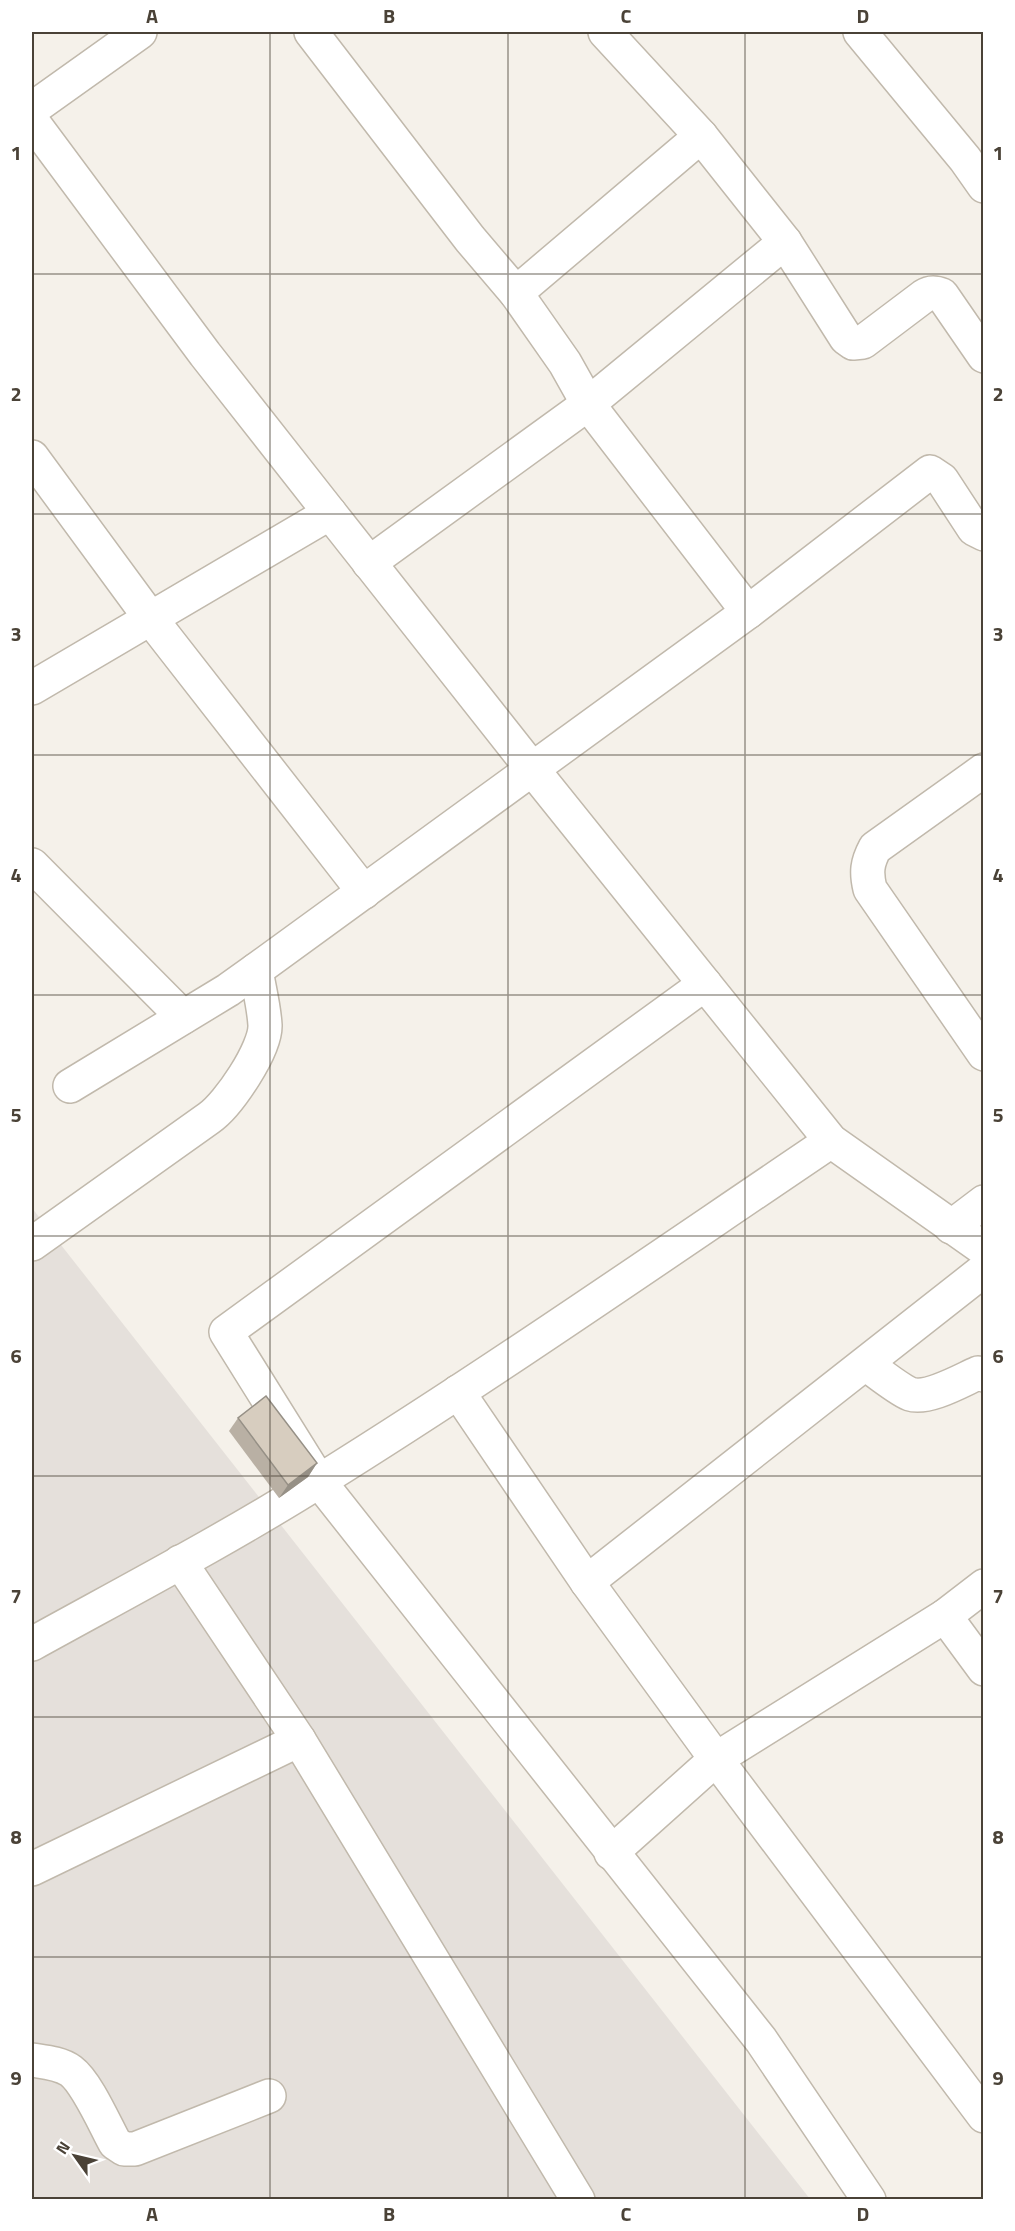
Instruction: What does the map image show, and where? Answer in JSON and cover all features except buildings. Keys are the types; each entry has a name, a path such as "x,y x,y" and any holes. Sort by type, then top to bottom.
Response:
{"street":[{"path":"32,109 140,32"},
{"path":"311,32 470,239 516,293 565,363 588,404 748,612"},
{"path":"605,32 701,136 785,242 846,338 853,343 863,342 924,296 936,292 942,295 984,356"},
{"path":"860,32 965,159 984,186"},
{"path":"32,121 205,354 533,770 831,1141 984,1249"},
{"path":"516,293 701,136"},
{"path":"369,563 588,404 785,242"},
{"path":"32,457 151,619 364,892"},
{"path":"70,1086 256,970 748,612 930,472 942,480 974,529 984,534"},
{"path":"32,688 330,513"},
{"path":"984,770 875,849 868,862 867,876 870,889 984,1054"},
{"path":"32,865 183,1017"},
{"path":"32,1244 209,1118 226,1102 260,1048 263,1037 265,1026 256,970"},
{"path":"705,984 226,1332 319,1482 761,2040 869,2199"},
{"path":"32,1644 319,1482 458,1392 831,1141"},
{"path":"951,1227 984,1202"},
{"path":"587,1582 984,1270"},
{"path":"866,1364 910,1394 933,1392 978,1373 984,1375"},
{"path":"458,1392 587,1582 716,1759 984,2116"},
{"path":"180,1562 299,1740 578,2199"},
{"path":"611,1853 716,1759 945,1616 984,1586"},
{"path":"945,1616 984,1669"},
{"path":"32,1869 299,1740"},
{"path":"32,2060 52,2063 72,2072 82,2082 115,2143 124,2149 135,2149 269,2096"}],"shaded area":[{"path":"32,1208 810,2199 32,2199"}]}
